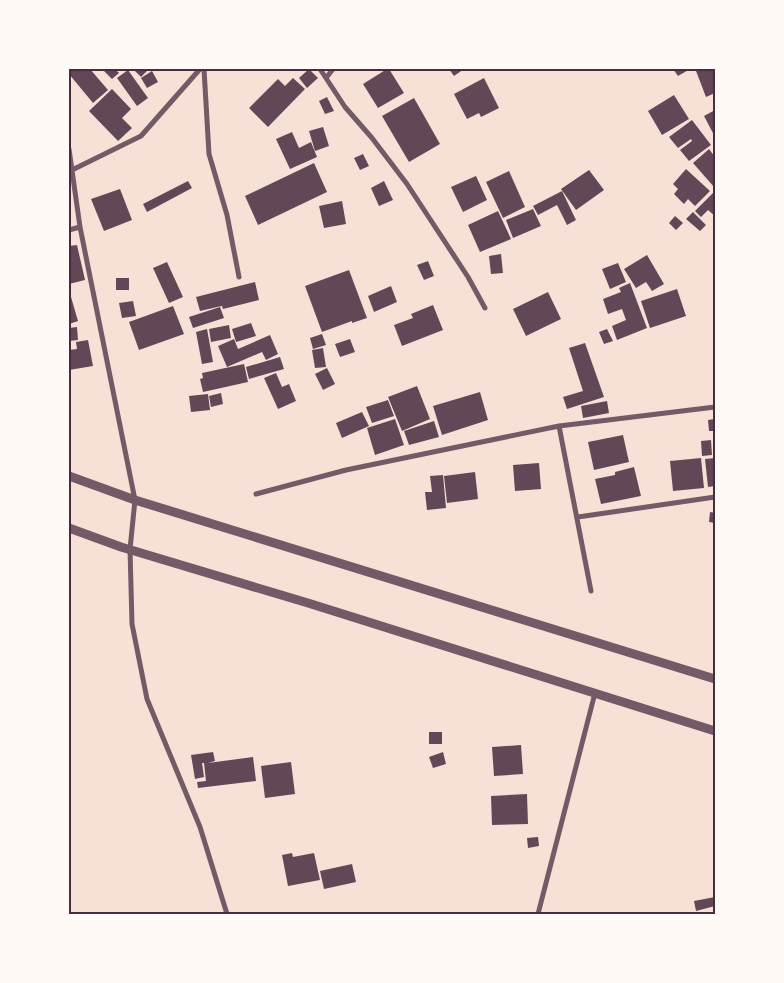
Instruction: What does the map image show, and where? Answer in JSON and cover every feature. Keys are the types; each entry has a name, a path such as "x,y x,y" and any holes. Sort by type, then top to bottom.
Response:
{"street":[{"path":"72,170 141,136 202,69"},
{"path":"202,69 209,154 227,215 239,277"},
{"path":"320,69 345,107 372,138 407,184 468,277 485,308"},
{"path":"326,78 333,69"},
{"path":"69,149 80,227 135,500 130,549 132,624 147,699 200,827 227,914"},
{"path":"69,230 80,227"},
{"path":"256,494 346,470 559,426 715,407"},
{"path":"559,426 591,591"},
{"path":"69,476 135,500 715,679"},
{"path":"578,517 715,497"},
{"path":"69,528 130,549 715,731"},
{"path":"538,914 595,693"}],"building":[{"path":"69,69 90,69 108,90 93,103 69,74"},
{"path":"102,69 115,69 119,73 112,79"},
{"path":"133,69 149,69 141,77"},
{"path":"309,69 318,78 307,88 299,78"},
{"path":"389,69 404,93 378,108 363,84"},
{"path":"449,69 464,69 454,76"},
{"path":"673,69 690,69 678,76"},
{"path":"715,69 715,93 706,97 696,71"},
{"path":"128,70 148,98 137,106 117,78"},
{"path":"152,71 158,82 147,88 141,78"},
{"path":"293,78 305,89 268,127 249,108 278,79 285,86"},
{"path":"484,78 499,108 481,117 479,113 467,119 454,94"},
{"path":"112,89 131,109 122,118 132,128 118,141 89,111"},
{"path":"674,95 689,119 662,135 648,111"},
{"path":"327,97 334,111 325,114 319,101"},
{"path":"414,98 440,144 409,162 382,116"},
{"path":"715,110 715,137 704,116"},
{"path":"692,120 711,145 689,161 680,150 692,141 691,139 678,148 669,137"},
{"path":"323,127 329,146 315,151 309,131"},
{"path":"292,132 299,148 311,142 317,157 290,169 276,139"},
{"path":"709,149 715,157 714,187 693,163"},
{"path":"363,154 369,166 360,170 354,158"},
{"path":"314,163 327,192 258,225 245,196"},
{"path":"686,169 710,191 695,206 688,199 684,204 674,194 678,189 673,184"},
{"path":"589,170 604,190 576,210 561,189"},
{"path":"509,171 525,207 503,218 486,182"},
{"path":"476,176 487,200 463,212 451,187"},
{"path":"188,181 192,188 147,212 143,204"},
{"path":"384,181 393,200 379,206 371,188"},
{"path":"120,189 132,220 104,231 91,199"},
{"path":"562,191 576,220 567,225 557,205 538,215 533,206"},
{"path":"715,191 715,216 708,210 701,217 695,211"},
{"path":"342,201 346,224 324,228 319,206"},
{"path":"533,209 541,226 513,238 506,220"},
{"path":"498,211 511,239 480,252 468,225"},
{"path":"693,212 706,225 700,231 686,219"},
{"path":"675,216 683,223 676,230 669,223"},
{"path":"77,245 85,280 69,284 69,246"},
{"path":"501,254 503,273 491,274 489,256"},
{"path":"647,255 664,284 652,291 646,282 636,288 624,269"},
{"path":"428,261 434,276 424,280 417,265"},
{"path":"167,262 183,297 169,303 153,268"},
{"path":"618,263 626,282 610,289 602,269"},
{"path":"349,270 367,318 352,323 352,321 322,332 305,286"},
{"path":"116,278 129,278 129,290 116,290"},
{"path":"255,282 259,300 223,309 222,306 226,305 200,311 196,297"},
{"path":"630,283 647,328 617,340 612,326 626,320 622,309 608,314 603,299 621,292 619,288"},
{"path":"391,286 397,302 374,312 368,296"},
{"path":"677,289 686,316 650,328 641,301"},
{"path":"69,290 78,321 69,324"},
{"path":"548,292 561,319 526,336 513,309"},
{"path":"133,301 136,316 122,318 119,303"},
{"path":"433,305 443,330 402,346 394,325 413,318 411,314"},
{"path":"173,306 184,334 139,350 129,322"},
{"path":"220,307 224,318 193,328 189,317"},
{"path":"251,323 256,336 236,342 232,329"},
{"path":"229,325 231,338 211,342 209,329"},
{"path":"77,327 78,340 69,341 69,328"},
{"path":"207,329 213,362 202,364 196,332"},
{"path":"607,329 613,341 604,344 599,332"},
{"path":"322,334 326,345 313,349 310,338"},
{"path":"270,335 278,354 266,360 262,352 227,367 218,346 234,339 238,349"},
{"path":"350,339 355,352 340,357 335,344"},
{"path":"88,340 93,366 69,370 69,350 77,349 76,342"},
{"path":"585,343 604,397 567,409 563,397 583,391 569,348"},
{"path":"323,348 326,367 315,368 312,350"},
{"path":"280,357 284,369 249,379 246,367"},
{"path":"244,364 248,382 203,392 200,379 203,378 202,373"},
{"path":"327,368 335,384 323,390 315,374"},
{"path":"276,373 282,387 289,384 296,401 278,409 264,378"},
{"path":"417,386 430,419 402,431 388,397"},
{"path":"480,392 488,420 442,435 433,406"},
{"path":"221,393 223,404 211,407 209,396"},
{"path":"208,394 210,410 191,412 189,396"},
{"path":"388,400 394,416 372,423 366,407"},
{"path":"607,401 609,413 583,418 581,406"},
{"path":"362,412 369,426 342,438 336,423"},
{"path":"395,419 404,445 375,455 367,428"},
{"path":"715,419 715,431 709,431 708,420"},
{"path":"434,421 439,437 409,445 404,431"},
{"path":"623,435 629,462 594,470 588,442"},
{"path":"711,440 712,455 702,456 701,441"},
{"path":"701,458 704,488 673,491 670,461"},
{"path":"715,458 715,486 708,487 705,459"},
{"path":"539,463 541,489 515,491 513,465"},
{"path":"634,467 641,496 601,504 595,479 615,475 615,472"},
{"path":"475,472 478,499 447,503 444,476"},
{"path":"443,475 446,508 427,510 425,492 432,492 430,476"},
{"path":"710,512 715,513 715,523 709,522"},
{"path":"429,732 442,732 442,744 429,744"},
{"path":"521,745 523,774 494,776 492,747"},
{"path":"213,752 215,761 208,763 253,757 256,781 198,788 197,782 206,781 204,763 202,763 204,777 195,779 191,755"},
{"path":"443,752 446,764 433,768 429,757"},
{"path":"291,762 295,794 265,798 261,766"},
{"path":"527,794 528,824 492,825 491,796"},
{"path":"538,837 539,846 528,848 527,838"},
{"path":"292,853 293,857 314,853 320,880 288,886 282,855"},
{"path":"352,864 356,882 324,889 320,871"},
{"path":"715,897 715,906 696,911 694,901"}]}
